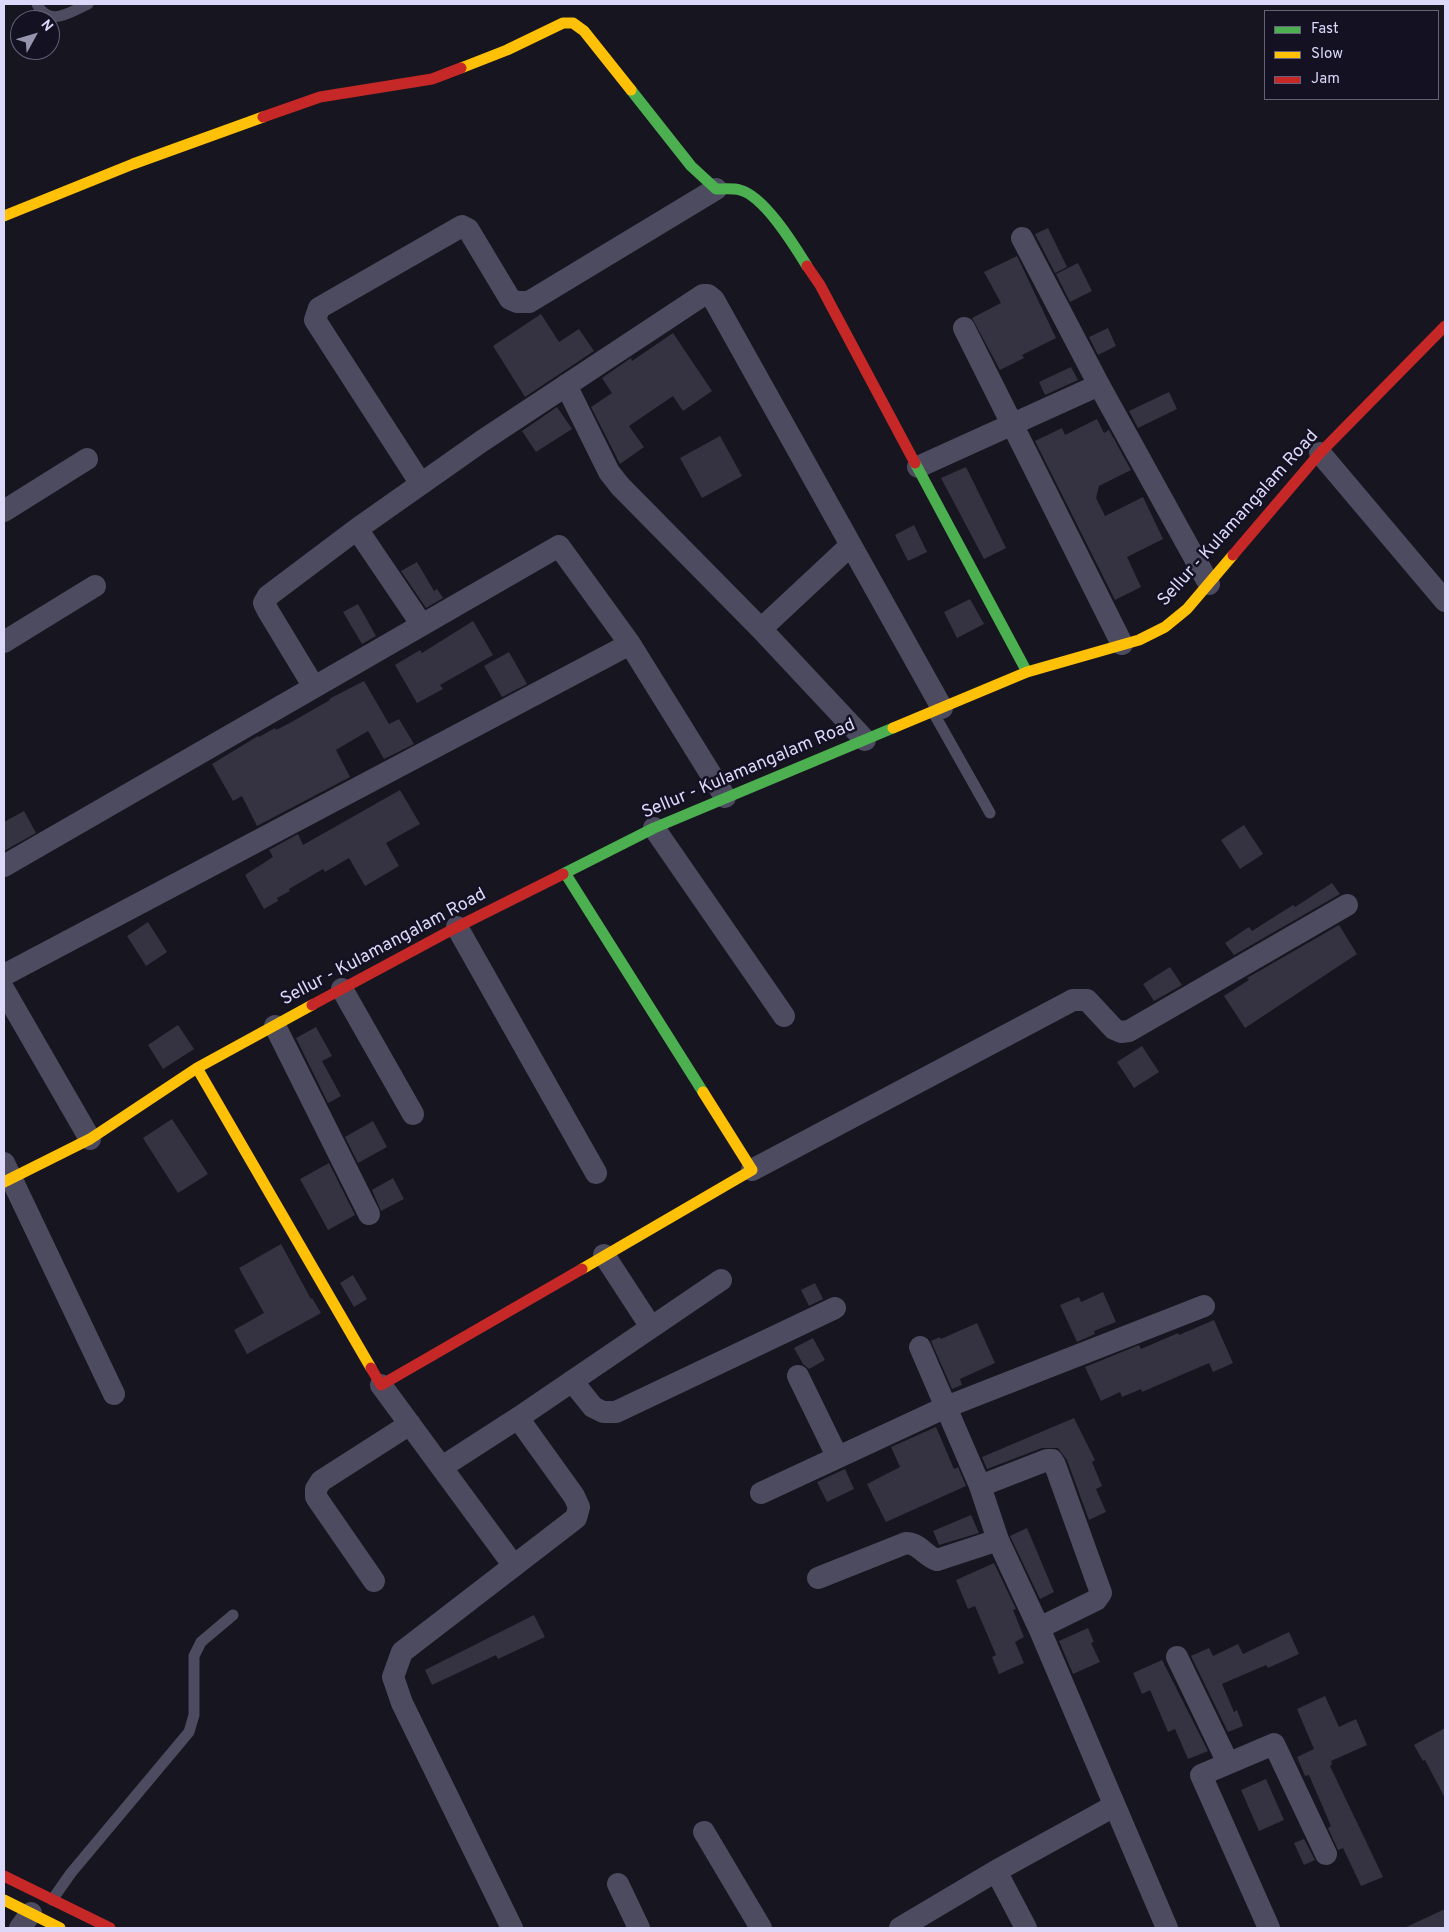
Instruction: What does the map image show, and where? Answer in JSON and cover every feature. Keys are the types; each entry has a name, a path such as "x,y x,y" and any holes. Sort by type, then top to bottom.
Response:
{"street":[{"path":"4,216 133,164 320,97 432,79 507,50 563,23 573,23 584,31 691,166 716,189"},
{"path":"421,484 315,320 320,308 462,226 468,229 510,299 517,302 529,302 716,189 740,190 754,197 783,229 820,285 1027,672"},
{"path":"1022,238 1099,385 1209,584"},
{"path":"314,687 264,603 268,596 357,529 482,441 703,295 708,295 714,300 851,545 938,710"},
{"name":"Sellur - Kulamangalam Road","path":"6,1175 90,1139 197,1068 342,988 457,927 654,828 1027,672 1139,640 1165,627 1187,609 1320,453 1445,326"},
{"path":"964,328 1010,424 1122,644"},
{"path":"918,467 1099,385"},
{"path":"566,386 609,472 633,500 761,629 865,740"},
{"path":"1320,453 1445,600"},
{"path":"4,511 88,459"},
{"path":"357,529 422,625"},
{"path":"761,629 851,545"},
{"path":"4,866 559,546 630,644 725,797"},
{"path":"4,642 95,586"},
{"path":"4,975 630,644"},
{"path":"654,828 784,1016"},
{"path":"565,873 752,1170"},
{"path":"381,1385 752,1170 1073,1000 1086,1000 1114,1029 1121,1032 1129,1031 1346,905"},
{"path":"457,927 596,1173"},
{"path":"342,988 413,1114"},
{"path":"4,990 90,1139"},
{"path":"275,1026 369,1214"},
{"path":"197,1068 381,1385 514,1566"},
{"path":"6,1175 114,1394"},
{"path":"604,1256 651,1327"},
{"path":"442,1467 518,1418 721,1280"},
{"path":"761,1493 837,1456 946,1408 1204,1306"},
{"path":"572,1381 593,1407 602,1412 616,1412 835,1308"},
{"path":"920,1347 980,1486 998,1540 1039,1628 1167,1928"},
{"path":"798,1376 837,1456"},
{"path":"512,1928 402,1703 394,1677 402,1652 576,1518 579,1507 574,1496 518,1418"},
{"path":"374,1581 316,1497 316,1489 321,1481 410,1424"},
{"path":"980,1486 1047,1460 1052,1460 1055,1465 1101,1593 1096,1600 1039,1628"},
{"path":"818,1578 906,1543 911,1543 931,1558 937,1560 998,1540"},
{"path":"1177,1657 1228,1763"},
{"path":"1269,1928 1201,1775 1274,1744 1326,1854"},
{"path":"900,1928 996,1871 1114,1806"},
{"path":"704,1832 761,1928"},
{"path":"996,1871 1026,1928"},
{"path":"4,1876 110,1928"},
{"path":"618,1884 639,1928"},
{"path":"4,1900 30,1920 60,1928"}],"lane":[{"path":"37,4 40,10 47,16 58,17 88,4"},
{"path":"938,710 990,813"},
{"path":"30,1920 52,1899 71,1873 189,1732 194,1715 194,1656 201,1642 233,1615"}],"building":[{"path":"1048,228 1067,267 1055,273 1035,234"},
{"path":"1017,256 1056,338 1022,355 1024,358 1000,370 972,318 1001,303 984,272"},
{"path":"1078,263 1092,291 1070,302 1056,274"},
{"path":"541,314 559,342 579,329 594,351 525,397 493,346"},
{"path":"1108,328 1116,346 1098,355 1089,337"},
{"path":"673,333 712,391 683,411 673,396 629,426 644,447 620,464 591,407 612,393 602,378 631,358 632,361"},
{"path":"1071,367 1078,380 1045,395 1039,382"},
{"path":"1169,392 1177,409 1138,428 1129,411"},
{"path":"557,407 572,429 536,452 522,431"},
{"path":"1097,419 1104,433 1109,430 1131,470 1099,486 1096,498 1105,516 1143,497 1163,539 1127,557 1141,587 1115,600 1035,441 1062,428 1065,435"},
{"path":"720,436 742,476 702,498 680,458"},
{"path":"966,467 1006,548 984,559 941,478"},
{"path":"914,525 927,552 908,561 895,535"},
{"path":"417,562 434,591 437,589 443,598 426,608 401,571"},
{"path":"970,599 984,624 957,638 944,612"},
{"path":"358,604 376,636 362,644 343,612"},
{"path":"473,621 493,655 440,685 443,689 417,703 395,665 420,650 422,653"},
{"path":"509,652 527,684 502,697 484,666"},
{"path":"364,681 389,724 399,719 414,744 384,759 368,731 336,750 350,777 257,826 242,796 233,801 212,764 258,736 288,724 329,699"},
{"path":"400,790 420,824 386,843 399,866 365,886 349,858 325,872 323,869 289,889 290,891 277,898 278,901 264,909 245,875 273,857 269,850 298,834 303,845"},
{"path":"24,811 36,833 4,851 4,822"},
{"path":"1244,825 1263,854 1240,869 1221,840"},
{"path":"1332,883 1340,894 1234,955 1225,943 1249,927 1252,931 1293,905 1295,907"},
{"path":"148,922 167,952 146,966 127,936"},
{"path":"1339,925 1357,954 1245,1028 1224,996 1249,980 1247,978"},
{"path":"1170,967 1182,985 1154,1001 1143,984"},
{"path":"178,1025 194,1049 163,1069 148,1045"},
{"path":"316,1027 332,1056 322,1061 341,1096 328,1103 296,1038"},
{"path":"1142,1046 1159,1072 1134,1088 1117,1062"},
{"path":"172,1119 208,1174 178,1193 143,1138"},
{"path":"373,1121 387,1147 358,1163 345,1137"},
{"path":"329,1163 355,1215 328,1230 300,1179"},
{"path":"393,1178 404,1199 381,1211 372,1190"},
{"path":"281,1244 311,1299 321,1313 247,1354 234,1330 264,1313 239,1268"},
{"path":"353,1275 367,1299 354,1307 340,1283"},
{"path":"815,1283 823,1299 809,1306 801,1290"},
{"path":"1103,1292 1116,1322 1094,1331 1095,1334 1077,1342 1060,1305 1079,1297 1081,1302"},
{"path":"1214,1320 1233,1363 1213,1372 1209,1363 1142,1392 1141,1389 1122,1397 1120,1392 1101,1401 1085,1367 1139,1345 1141,1349"},
{"path":"977,1323 995,1363 960,1379 962,1385 952,1389 931,1341 940,1337 941,1339"},
{"path":"813,1338 825,1360 809,1369 803,1364 794,1348"},
{"path":"1074,1418 1095,1460 1092,1462 1102,1486 1096,1489 1106,1512 1089,1520 1067,1460 1058,1448 1042,1448 987,1469 982,1457"},
{"path":"936,1427 954,1469 958,1467 966,1486 886,1522 867,1484 900,1467 891,1447"},
{"path":"845,1469 854,1489 827,1502 817,1482"},
{"path":"971,1515 979,1533 939,1545 933,1531"},
{"path":"1027,1528 1054,1592 1040,1599 1010,1536"},
{"path":"994,1563 1016,1609 1013,1610 1024,1637 1015,1642 1024,1663 999,1674 992,1657 996,1655 975,1606 968,1609 956,1580"},
{"path":"534,1615 545,1637 498,1659 496,1655 432,1685 425,1670"},
{"path":"1088,1628 1094,1642 1091,1643 1100,1662 1073,1674 1059,1641"},
{"path":"1289,1632 1299,1654 1268,1668 1266,1665 1222,1684 1234,1712 1237,1710 1243,1726 1228,1732 1191,1656 1209,1648 1213,1656 1238,1644 1243,1654"},
{"path":"1162,1660 1208,1751 1188,1759 1175,1729 1168,1732 1150,1690 1142,1694 1133,1673"},
{"path":"1325,1696 1339,1727 1356,1719 1367,1745 1331,1761 1332,1764 1330,1766 1383,1877 1361,1886 1343,1848 1338,1850 1328,1828 1331,1826 1309,1775 1305,1776 1297,1757 1314,1749 1297,1709"},
{"path":"1445,1728 1445,1798 1425,1760 1423,1761 1414,1745"},
{"path":"1266,1779 1284,1820 1259,1831 1241,1790"},
{"path":"1304,1839 1315,1860 1304,1865 1294,1843"},
{"path":"1445,1909 1445,1928 1404,1928"}],"traffic: fast":[{"path":"631,90 691,166 716,189 740,190 759,201 778,222 807,266"},
{"path":"915,463 1027,672"},
{"path":"563,874 654,828 893,728"},
{"path":"565,873 703,1092"}],"traffic: slow":[{"path":"461,68 507,50 563,23 573,23 584,31 631,90"},
{"path":"4,216 133,164 263,117"},
{"path":"893,728 1027,672 1139,640 1165,627 1187,609 1233,555"},
{"path":"4,1182 90,1139 197,1068 312,1005"},
{"path":"197,1068 371,1368"},
{"path":"582,1269 752,1170 703,1092"},
{"path":"4,1900 60,1928"}],"traffic: jam":[{"path":"263,117 320,97 432,79 461,68"},
{"path":"807,266 820,285 915,463"},
{"path":"1233,555 1320,453 1445,326"},
{"path":"312,1005 457,927 563,874"},
{"path":"371,1368 381,1385 582,1269"},
{"path":"4,1876 110,1928"}]}
